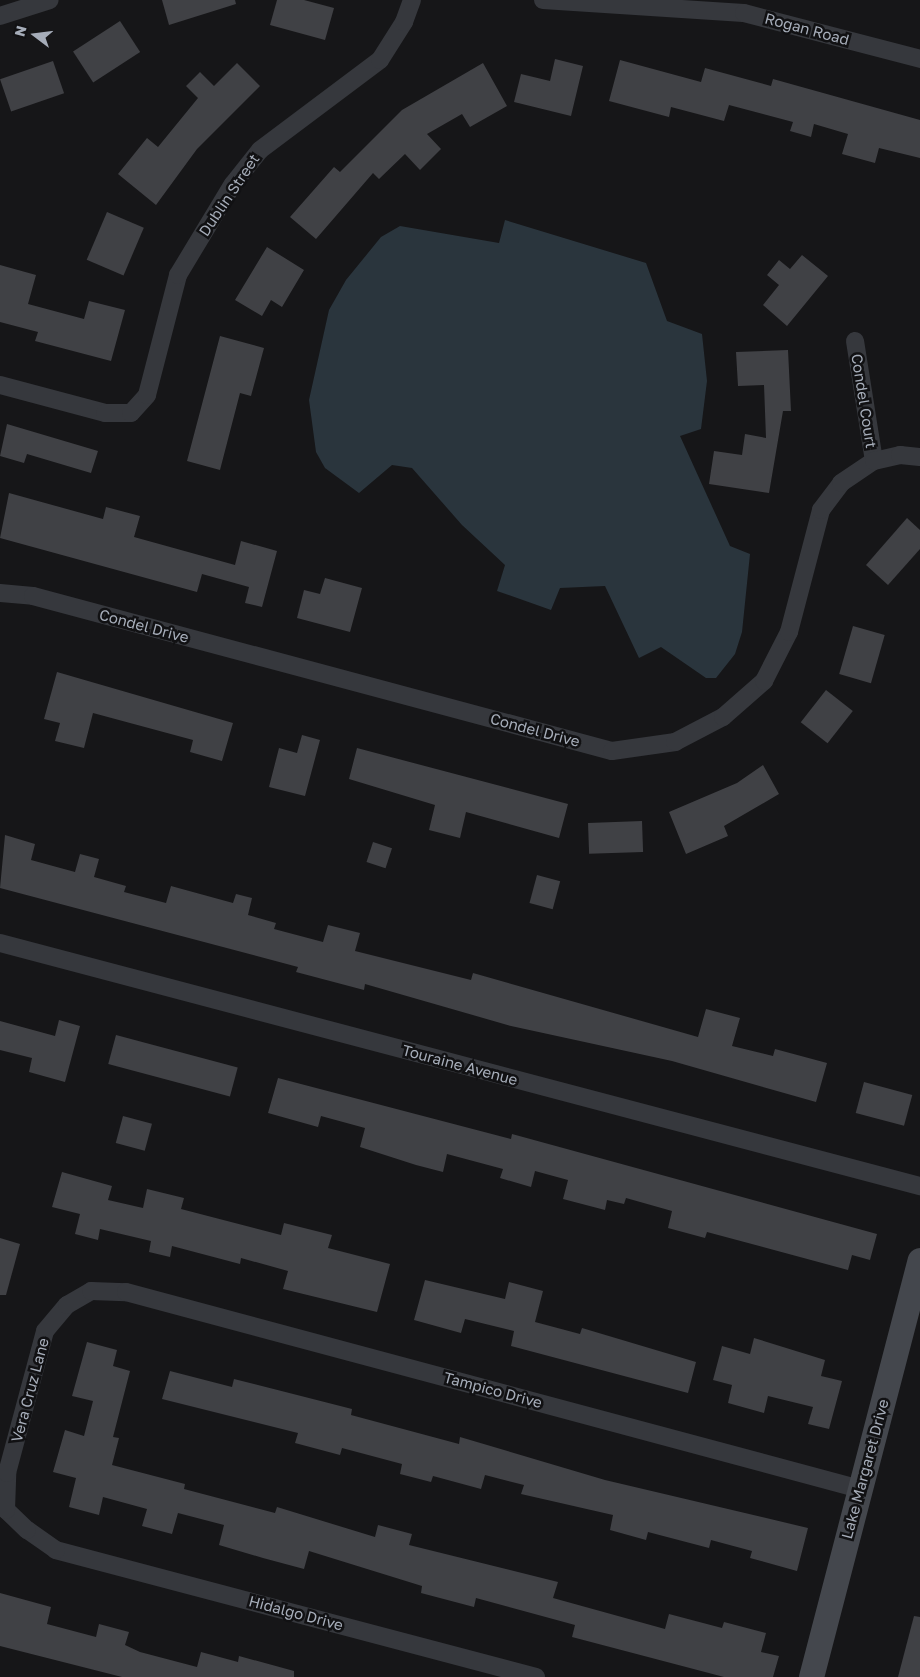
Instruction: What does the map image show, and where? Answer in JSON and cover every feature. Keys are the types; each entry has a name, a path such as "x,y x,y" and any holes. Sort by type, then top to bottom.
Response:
{"street":[{"path":"0,16 50,0"},
{"name":"Dublin Street","path":"0,385 104,414 131,413 147,395 178,275 233,184 260,150 380,60 404,22 412,0"},
{"name":"Rogan Road","path":"543,0 707,5 920,59"},
{"name":"Condel Court","path":"855,341 874,461"},
{"name":"Condel Drive","path":"0,594 33,596 612,751 666,743 723,716 764,681 789,632 821,510 840,483 874,461 900,454 920,457"},
{"name":"Touraine Avenue","path":"0,944 920,1186"},
{"name":"Lake Margaret Drive","path":"811,1677 920,1260"},
{"name":"Vera Cruz Lane","path":"56,1550 6,1510 8,1473 45,1331 67,1305 91,1291 126,1292"},
{"name":"Tampico Drive","path":"126,1292 860,1489"},
{"name":"Hidalgo Drive","path":"56,1550 536,1677"}],"shaded area":[{"path":"505,220 646,263 667,321 702,334 707,381 701,429 680,436 730,546 750,554 742,632 735,654 716,678 706,678 661,647 639,658 605,586 560,588 551,610 497,591 505,565 462,525 412,468 392,465 359,493 325,468 316,452 309,400 329,310 346,280 381,237 400,226 499,243"}],"building":[{"path":"162,0 235,0 236,4 169,25"},
{"path":"277,0 304,0 334,8 325,40 270,25"},
{"path":"120,21 140,52 93,83 73,51"},
{"path":"555,59 583,66 571,116 514,102 521,74 550,81"},
{"path":"620,60 701,82 705,68 771,86 773,79 920,120 920,158 879,148 875,163 842,154 848,134 814,124 811,137 790,131 793,122 729,105 724,121 671,107 669,117 609,101"},
{"path":"53,61 64,93 11,111 0,79"},
{"path":"237,63 260,86 197,149 156,205 118,174 147,138 158,147 198,98 186,86 200,72 214,86"},
{"path":"483,63 507,106 470,127 462,114 427,134 441,149 420,170 405,154 379,179 373,173 316,239 290,217 334,167 340,172 402,110"},
{"path":"107,212 144,228 124,275 87,260"},
{"path":"267,247 304,270 282,307 271,300 262,316 235,300"},
{"path":"802,255 828,276 787,326 763,305 779,285 767,275 779,260 790,269"},
{"path":"0,265 36,275 28,304 84,319 89,301 125,310 111,361 35,341 38,332 0,322"},
{"path":"220,336 264,348 251,396 240,393 220,470 187,461"},
{"path":"788,350 791,411 783,411 769,493 709,484 714,451 742,455 745,434 766,438 764,385 738,386 736,352"},
{"path":"7,424 98,451 91,473 27,454 24,463 0,456"},
{"path":"9,493 103,519 106,507 140,516 134,537 235,565 241,541 277,551 262,607 245,603 249,587 202,574 197,592 0,538"},
{"path":"907,518 920,530 920,549 888,585 866,565"},
{"path":"325,578 362,588 350,632 297,618 304,590 320,594"},
{"path":"853,626 885,635 871,683 839,674"},
{"path":"57,672 233,723 222,761 190,752 193,740 93,713 84,748 55,741 60,723 44,719"},
{"path":"826,690 853,711 828,743 801,722"},
{"path":"302,735 320,740 305,796 269,787 279,748 297,753"},
{"path":"357,748 568,804 559,838 466,812 460,838 429,830 435,805 349,779"},
{"path":"763,765 779,794 724,826 728,836 686,854 669,812 737,783"},
{"path":"642,821 643,852 589,854 588,823"},
{"path":"5,835 35,844 31,860 75,872 80,854 99,859 94,877 126,886 124,892 166,903 171,886 233,903 236,894 252,898 248,915 276,923 274,929 323,942 328,925 360,933 355,951 471,980 473,973 698,1037 706,1009 740,1018 732,1046 773,1056 775,1049 827,1063 816,1102 672,1061 511,1026 365,984 364,990 296,972 298,967 0,888"},
{"path":"373,842 392,848 386,868 367,862"},
{"path":"537,875 560,881 553,909 529,903"},
{"path":"59,1020 80,1026 65,1082 29,1072 32,1058 0,1050 0,1021 55,1036"},
{"path":"116,1035 238,1068 230,1097 108,1064"},
{"path":"278,1078 511,1139 512,1134 877,1234 870,1260 852,1255 848,1270 707,1232 705,1238 668,1228 672,1211 626,1198 624,1204 607,1200 605,1210 563,1199 568,1180 535,1171 531,1187 500,1178 503,1169 447,1154 443,1172 416,1165 360,1147 365,1128 321,1116 318,1127 268,1113"},
{"path":"864,1082 912,1095 904,1126 856,1113"},
{"path":"123,1116 152,1124 145,1151 116,1143"},
{"path":"62,1172 112,1186 108,1200 143,1208 147,1189 184,1198 181,1209 281,1235 284,1223 332,1235 328,1248 390,1264 377,1312 283,1289 288,1271 241,1258 240,1264 172,1246 170,1257 149,1252 151,1241 100,1229 98,1240 75,1234 80,1214 52,1207"},
{"path":"0,1238 20,1244 6,1295 0,1295"},
{"path":"425,1280 505,1299 509,1282 543,1291 535,1322 580,1334 582,1328 696,1362 688,1393 511,1346 514,1331 465,1319 461,1333 414,1320"},
{"path":"754,1338 825,1360 821,1376 842,1381 829,1429 808,1424 813,1407 768,1396 764,1413 728,1403 732,1385 713,1380 722,1346 750,1354"},
{"path":"87,1342 117,1350 113,1366 130,1371 113,1437 119,1438 112,1465 185,1484 184,1489 275,1513 277,1507 375,1537 378,1525 412,1534 409,1545 558,1582 553,1598 665,1629 669,1614 722,1628 724,1622 766,1633 761,1652 779,1656 773,1677 724,1677 572,1637 575,1625 476,1598 474,1607 421,1593 422,1586 309,1551 304,1569 263,1558 219,1545 224,1525 178,1513 172,1534 142,1526 147,1509 103,1497 99,1515 69,1507 76,1478 53,1472 65,1430 84,1436 93,1401 72,1396"},
{"path":"170,1371 232,1387 234,1379 352,1409 351,1415 459,1444 460,1437 605,1480 808,1528 797,1571 750,1558 752,1551 711,1540 709,1548 648,1532 646,1540 610,1530 613,1515 521,1494 524,1485 485,1475 481,1489 433,1476 431,1482 400,1474 402,1464 342,1448 340,1455 295,1443 298,1433 162,1399"},
{"path":"0,1593 51,1607 47,1624 96,1637 99,1624 129,1632 125,1645 140,1652 197,1667 201,1652 238,1662 239,1656 294,1671 294,1677 122,1677 0,1646"},
{"path":"914,1616 920,1617 920,1677 898,1677"}]}
